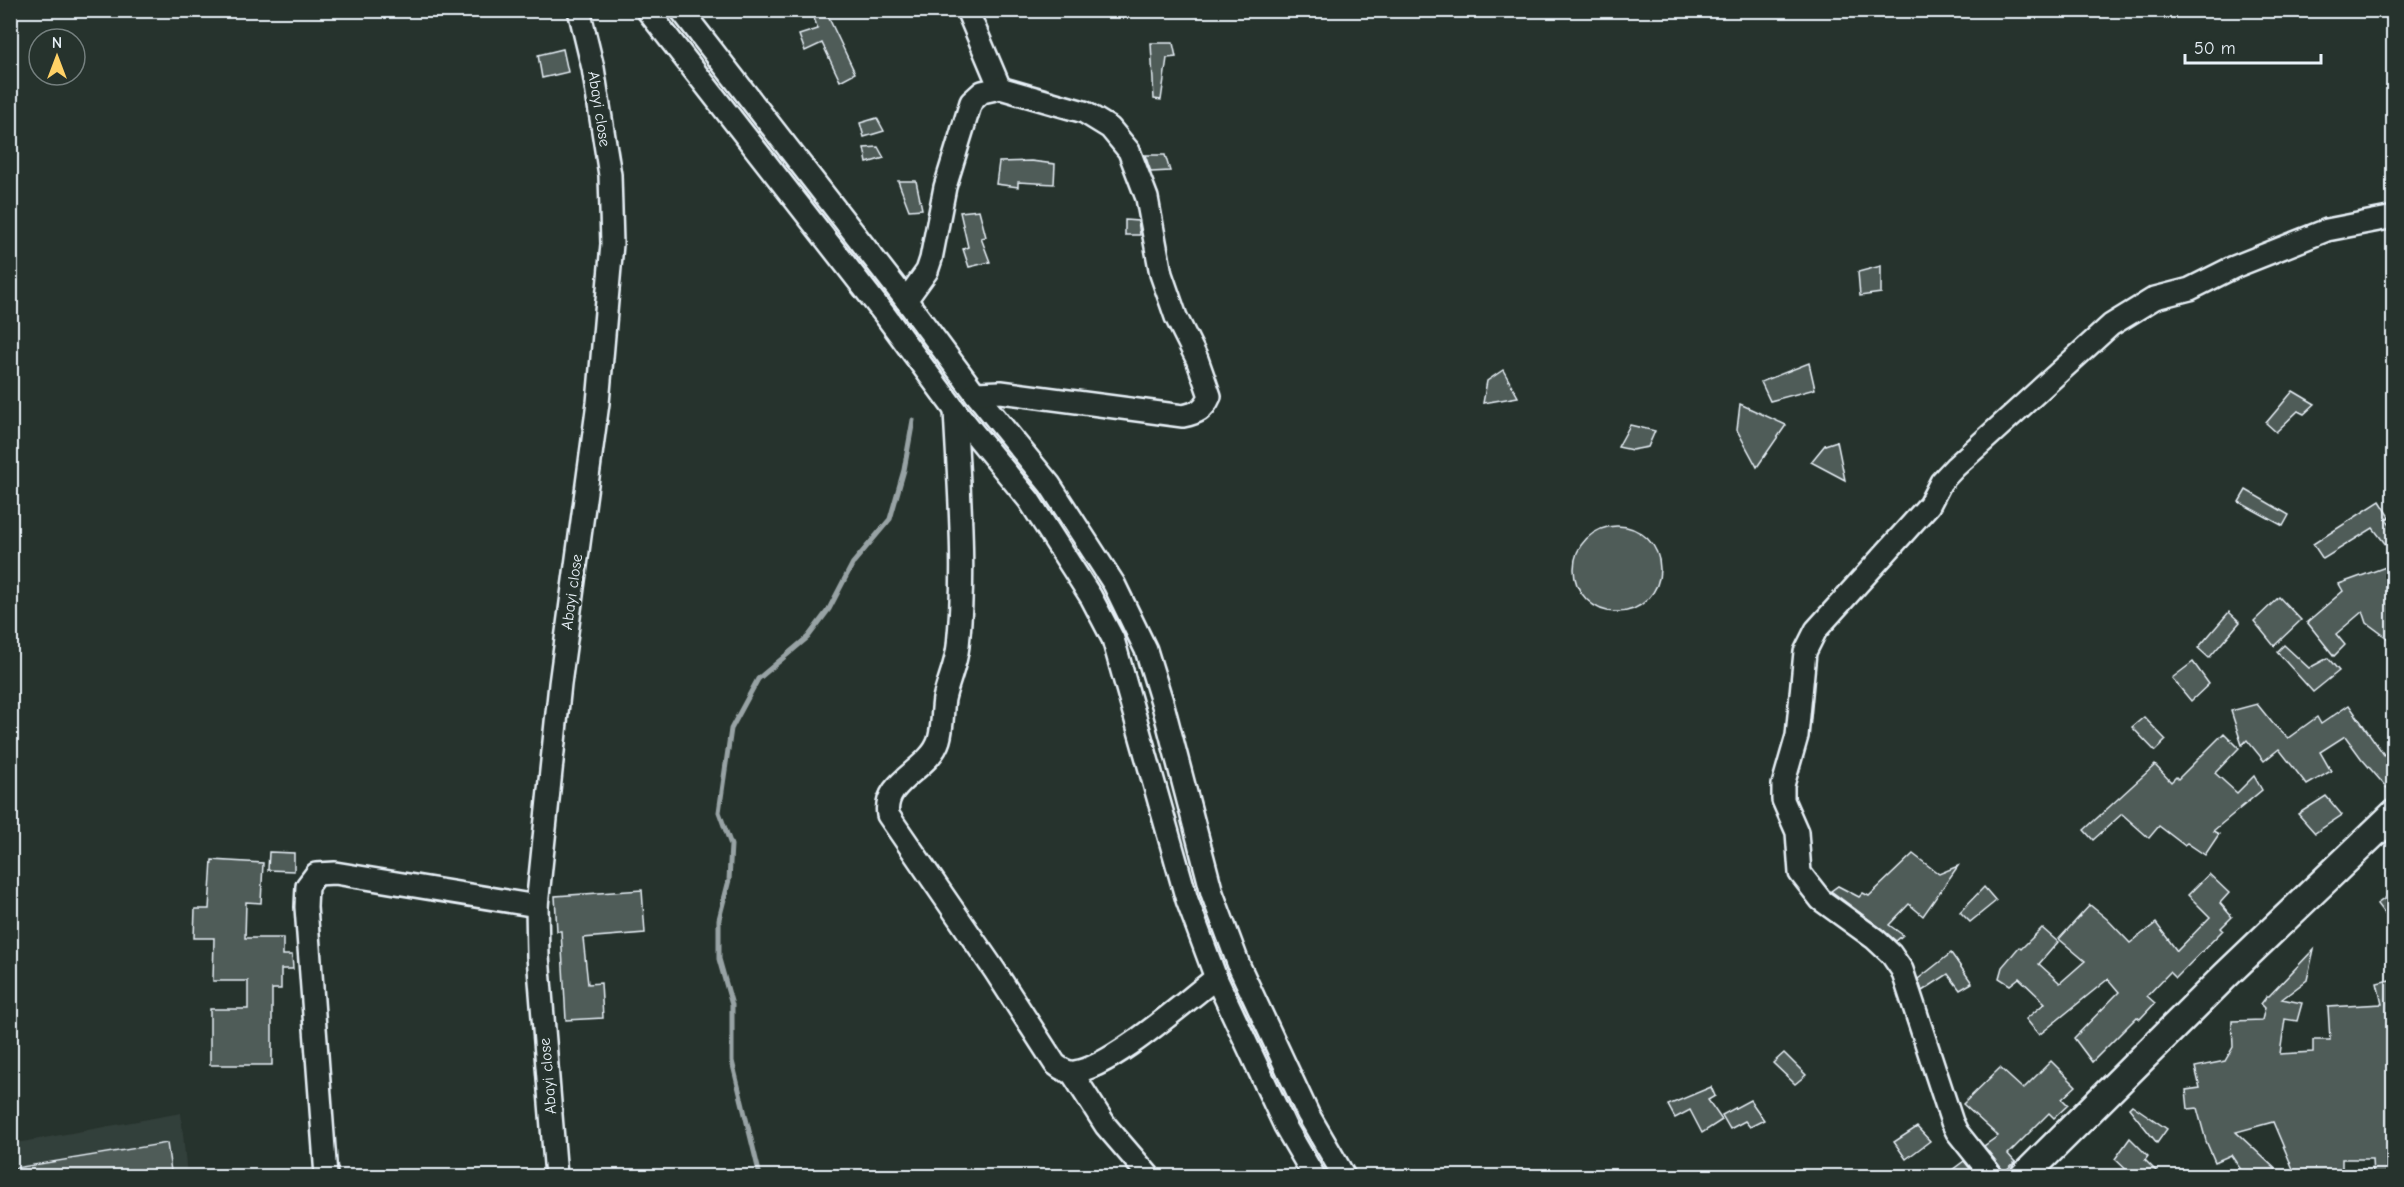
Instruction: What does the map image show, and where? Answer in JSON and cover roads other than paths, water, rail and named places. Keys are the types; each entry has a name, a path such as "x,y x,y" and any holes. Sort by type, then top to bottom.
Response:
{"main road":[{"path":"2024,1176 2226,975 2394,814"}],"street":[{"name":"Abayi close","path":"552,1176 537,906 560,684 598,403 612,244 610,175 593,68 579,10"},
{"path":"647,10 885,315 955,410 1029,500 1091,597 1113,639 1187,900 1216,978 1269,1094 1314,1176"},
{"path":"681,10 906,300 975,393 1050,485 1114,584 1146,650 1163,705 1212,892 1240,968 1308,1114 1344,1176"},
{"path":"967,10 1000,88"},
{"path":"906,300 927,271 945,187 971,102 982,93 1000,88 1084,112 1110,128 1129,151 1147,198 1165,285 1176,317 1197,359 1210,396 1205,407 1196,413 1183,416 1001,392 975,393"},
{"path":"1992,1176 1957,1132 1952,1122 1902,970 1875,939 1821,900 1800,873 1797,832 1783,800 1783,785 1797,736 1805,652 1816,630 1929,505 1941,482 1955,467 2111,325 2155,298 2190,289 2234,267 2326,230 2394,217"},
{"path":"955,410 961,567 958,649 948,680 939,739 934,751 891,792 888,799 888,815 995,971 1054,1064 1062,1070 1072,1073 1086,1069 1126,1047 1216,978"},
{"path":"326,1176 306,907 307,886 316,874 335,873 537,906"},
{"path":"1072,1073 1106,1126 1149,1176"}],"waterway":[{"path":"760,1176 732,1061 732,1005 719,959 719,919 729,880 731,845 719,812 731,729 758,679 808,637 829,609 853,563 890,519 904,470 913,420"}]}
